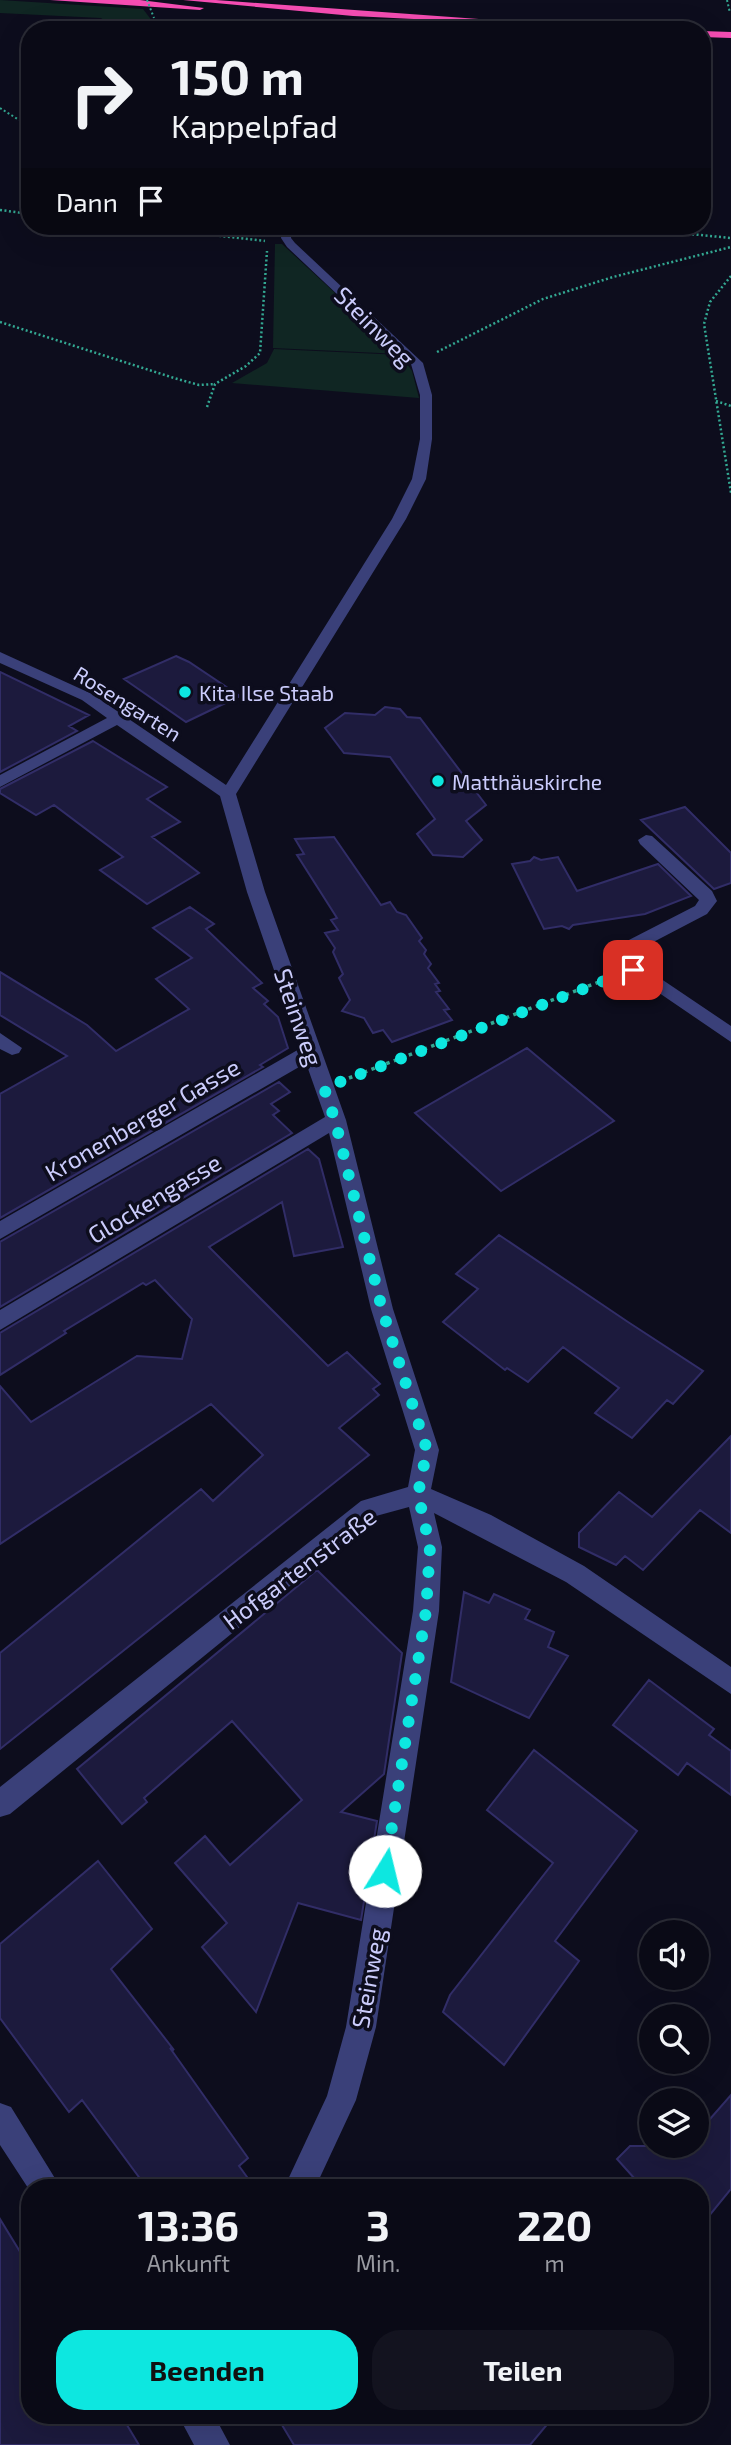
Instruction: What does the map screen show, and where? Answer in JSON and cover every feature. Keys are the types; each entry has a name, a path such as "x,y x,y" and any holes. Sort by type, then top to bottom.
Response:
{"highway":[{"path":"54,0 143,1"},
{"path":"114,0 406,21"},
{"path":"187,0 473,21"},
{"path":"711,34 731,35"},
{"path":"711,40 731,41"}],"street":[{"name":"Steinweg","path":"286,235 291,245 417,363 426,395 426,439 419,479 375,559 228,794 256,892 335,1120 382,1309 427,1450 418,1494 430,1547 426,1611 361,2027 341,2100 303,2179"},
{"name":"Rosengarten","path":"0,657 87,697 120,717 228,794"},
{"path":"0,782 120,717"},
{"path":"646,840 706,895 708,901 701,910 631,946 633,970 731,1035"},
{"name":"Kronenberger Gasse","path":"0,1231 310,1052"},
{"name":"Glockengasse","path":"0,1321 335,1120"},
{"path":"418,1494 482,1523 575,1574 731,1682"},
{"name":"Hofgartenstraße","path":"0,1804 369,1508 418,1494"},
{"path":"0,2118 40,2179"},
{"path":"200,2424 213,2445"}],"path":[{"path":"727,0 731,18"},
{"path":"143,1 154,18"},
{"path":"0,108 21,120"},
{"path":"0,210 21,213"},
{"path":"0,216 7,211"},
{"path":"0,322 174,378 199,385 215,384 246,366 260,353 267,241 214,235"},
{"path":"700,235 731,238"},
{"path":"417,363 484,326 542,300 598,281 731,247"},
{"path":"731,276 710,302 704,324 731,493"},
{"path":"207,407 215,384"},
{"path":"716,400 731,406"},
{"path":"324,1088 633,970"}],"green space":[{"path":"0,0 143,9 152,21 105,21 101,18 0,13"},
{"path":"204,19 233,21 201,21"},
{"path":"275,244 282,244 401,354 273,348"},
{"path":"274,349 401,355 412,371 419,398 232,383 267,363"}],"building":[{"name":"Kita Ilse Staab","path":"176,656 240,696 186,722 124,679"},
{"path":"0,672 89,715 69,726 77,731 0,772"},
{"name":"Matthäuskirche","path":"385,707 400,709 407,717 420,718 486,805 466,821 482,840 463,857 433,855 417,834 435,819 390,757 344,753 325,728 345,713 375,715"},
{"path":"93,741 167,787 147,799 180,822 152,837 199,873 147,904 100,870 123,857 54,805 36,815 0,793 0,789"},
{"path":"685,807 731,853 731,883 714,889 641,820"},
{"path":"334,837 381,905 390,902 397,912 406,915 422,938 419,941 431,964 428,968 439,983 435,984 440,991 436,992 449,1009 444,1010 452,1020 392,1042 383,1030 373,1033 364,1018 342,1011 350,1000 339,978 343,974 333,952 335,948 325,933 338,930 331,920 337,918 297,855 304,854 295,839"},
{"path":"534,857 541,860 558,857 577,891 658,864 691,896 645,914 573,925 569,929 562,926 544,929 512,864 530,861"},
{"path":"190,907 214,924 206,929 262,983 253,988 268,1001 264,1004 278,1017 288,1048 260,1065 263,1067 0,1218 0,1094 67,1056 0,1015 0,972 87,1025 116,1051 189,1009 156,979 192,958 153,928"},
{"path":"527,1048 614,1121 501,1191 415,1113"},
{"path":"279,1082 290,1092 271,1104 279,1111 273,1115 292,1133 0,1307 0,1242"},
{"path":"308,1149 319,1159 343,1247 294,1256 282,1202 209,1247 328,1366 347,1352 380,1384 373,1389 379,1395 339,1428 369,1455 0,1749 0,1653 201,1489 213,1501 263,1455 211,1404 0,1544 0,1386 31,1422 137,1356 182,1359 192,1319 155,1280 146,1285 143,1283 64,1331 66,1333 0,1375 0,1333"},
{"path":"499,1235 703,1371 673,1404 667,1400 632,1438 595,1413 619,1388 563,1347 528,1382 507,1368 505,1370 443,1322 478,1289 456,1274"},
{"path":"731,1436 731,1533 700,1510 643,1570 625,1556 616,1565 579,1547 579,1533 619,1492 652,1517"},
{"path":"317,1570 402,1653 384,1774 341,1812 377,1821 361,1920 298,1903 256,2012 202,1947 227,1923 175,1863 205,1836 230,1865 302,1800 232,1721 144,1798 147,1802 122,1824 77,1769"},
{"path":"464,1592 489,1603 494,1594 530,1610 525,1619 554,1632 548,1647 568,1656 529,1718 451,1682"},
{"path":"649,1680 714,1729 709,1735 731,1751 731,1795 687,1763 678,1775 613,1725"},
{"path":"534,1750 637,1831 555,1941 579,1961 504,2065 443,2012 450,1995 553,1863 487,1810"},
{"path":"98,1861 152,1929 111,1969 174,2050 170,2048 248,2158 239,2166 248,2179 140,2179 82,2100 69,2112 0,2018 0,1944"},
{"path":"731,2095 731,2189 709,2216 709,2179 635,2179 617,2159 630,2146 639,2146 639,2158 709,2158 709,2120"},
{"path":"0,2219 21,2253 21,2424 126,2424 139,2445 0,2445"},
{"path":"281,2424 548,2424 530,2445 294,2445"}],"place":[{"name":"Kita Ilse Staab","path":"185,692"},
{"name":"Matthäuskirche","path":"438,781"}],"route":[{"path":"385,1871 426,1611 430,1547 418,1494 427,1450 382,1309 335,1120 324,1088 633,970"}]}
